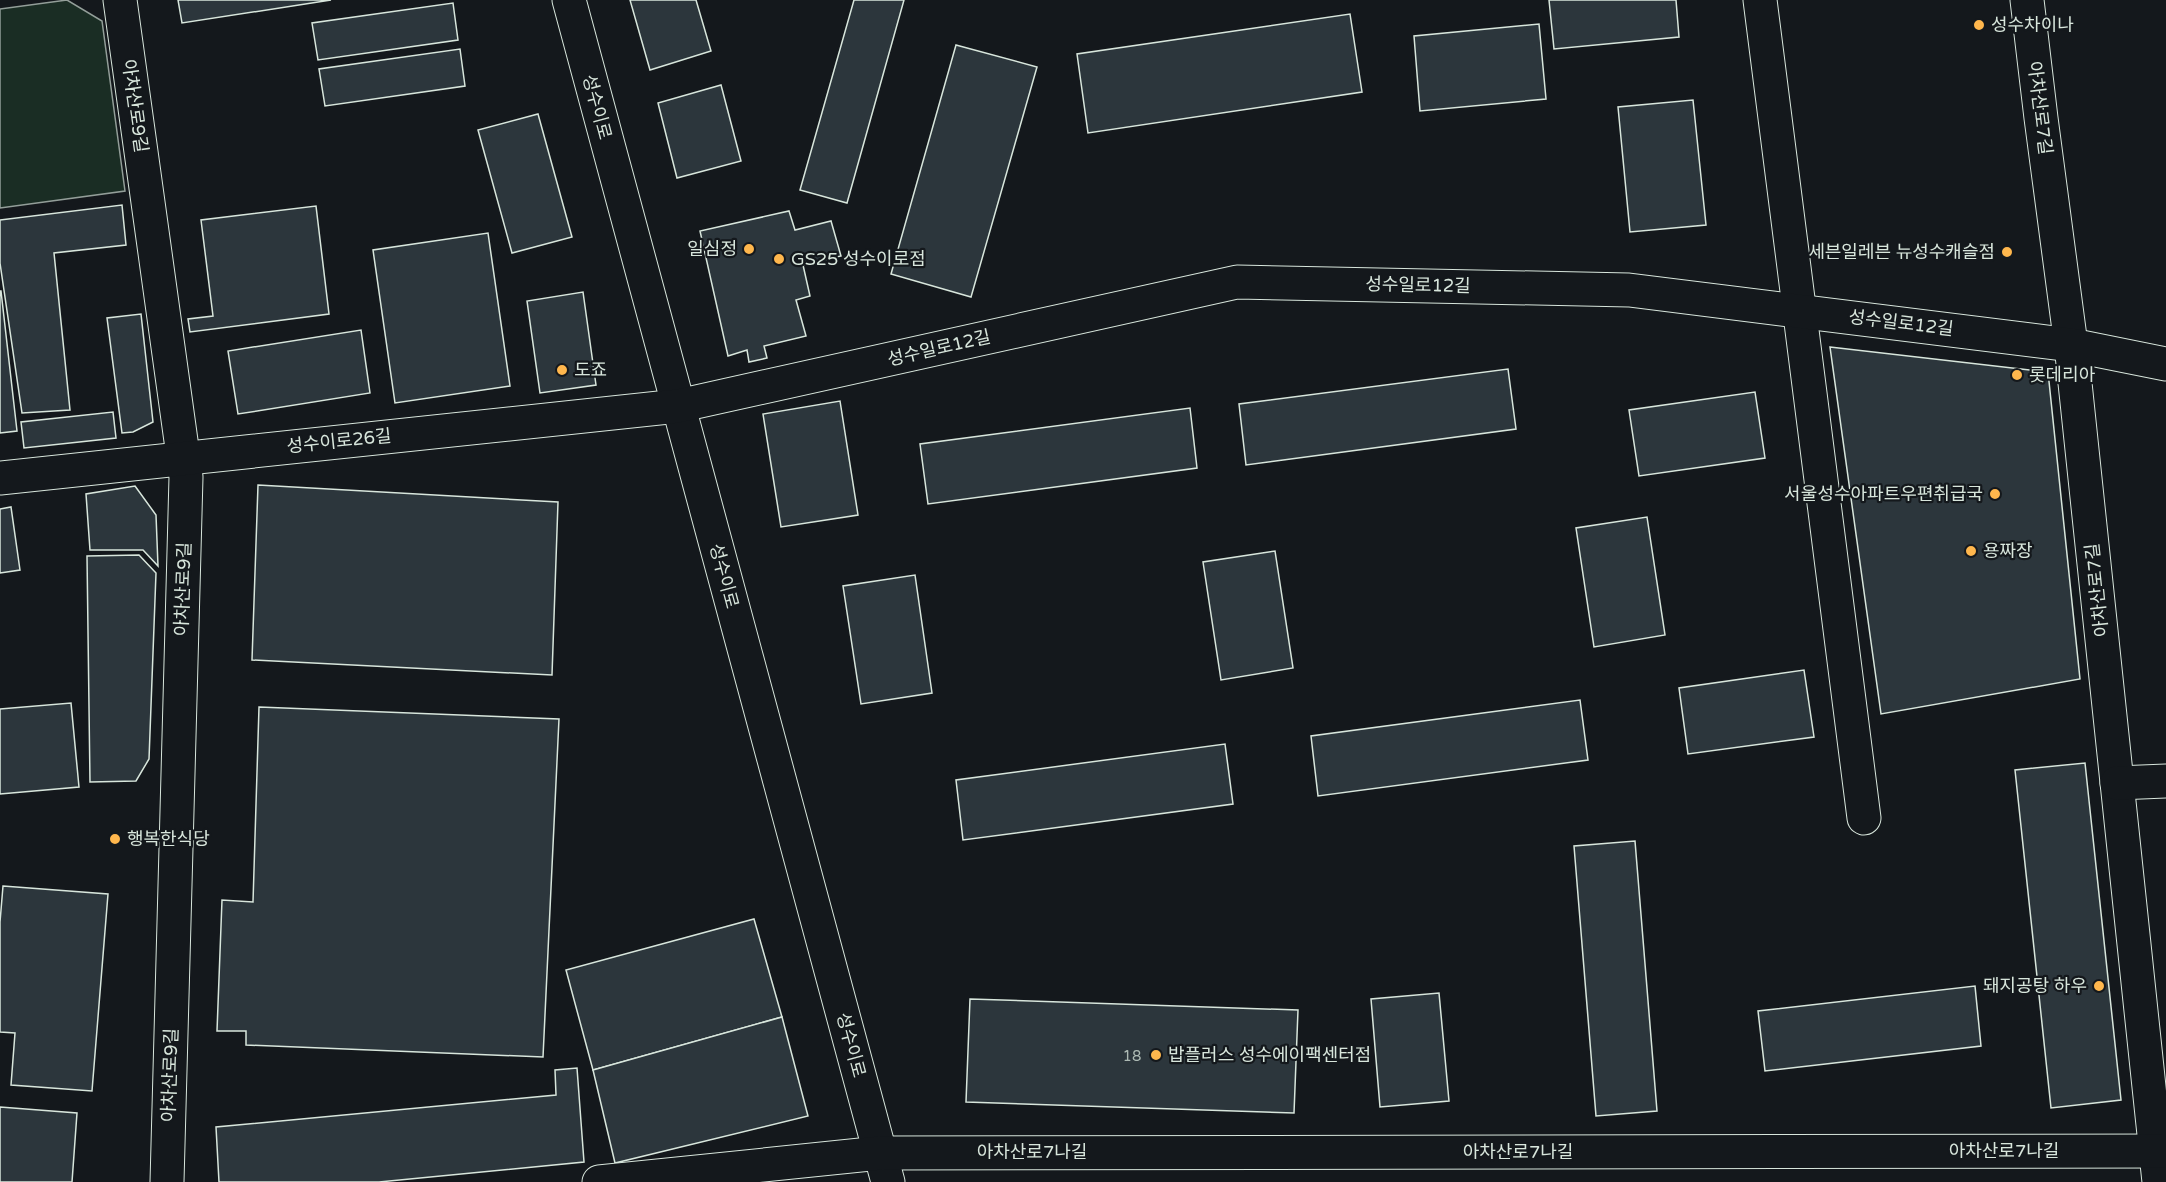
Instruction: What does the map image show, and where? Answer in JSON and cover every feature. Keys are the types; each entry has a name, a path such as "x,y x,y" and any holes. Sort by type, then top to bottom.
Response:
{"street":[{"name":"아차산로9길","path":"120,0 186,477 167,1182"},
{"name":"성수이로","path":"568,0 884,1167"},
{"path":"1760,0 1864,818"},
{"name":"아차산로7길","path":"2027,0 2040,118 2072,345 2117,783 2160,1161"},
{"name":"성수일로12길","path":"678,406 1237,282 1629,290 2072,345 2166,364"},
{"name":"성수이로26길","path":"0,478 678,406"},
{"path":"2117,783 2166,781"},
{"name":"아차산로7나길","path":"884,1167 2160,1161"},
{"path":"599,1182 884,1167"}],"green space":[{"path":"67,0 102,21 125,191 0,208 0,9"}],"building":[{"path":"178,0 331,0 182,23"},
{"path":"630,0 696,0 711,51 650,70"},
{"path":"854,0 904,0 847,203 800,190"},
{"path":"1549,0 1676,0 1679,37 1554,49"},
{"path":"453,3 458,40 318,60 312,23"},
{"path":"1350,14 1362,92 1088,133 1077,54"},
{"path":"1539,24 1546,99 1420,111 1414,36"},
{"path":"956,45 1037,67 971,297 891,274"},
{"path":"460,49 465,86 325,106 319,69"},
{"path":"721,85 741,161 677,178 658,103"},
{"path":"1693,100 1706,225 1630,232 1618,107"},
{"path":"538,114 572,237 512,253 478,130"},
{"path":"122,205 126,245 54,253 70,410 22,413 0,263 0,220"},
{"path":"316,206 329,314 190,332 188,319 213,316 201,220"},
{"path":"789,211 795,230 831,221 841,256 803,265 810,296 796,300 806,336 764,346 767,358 749,362 747,350 728,356 700,231"},
{"path":"488,233 510,386 395,403 373,250"},
{"path":"0,291 17,431 0,433"},
{"path":"583,292 596,385 540,393 527,301"},
{"path":"141,314 153,422 133,432 122,433 107,318"},
{"path":"361,330 370,393 238,414 228,351"},
{"path":"1830,347 2048,372 2080,679 1881,714"},
{"path":"1508,369 1516,429 1246,465 1239,404"},
{"path":"1755,392 1765,458 1639,476 1629,410"},
{"path":"840,401 858,515 781,527 763,414"},
{"path":"1190,408 1197,468 928,504 920,444"},
{"path":"113,412 116,438 24,448 21,422"},
{"path":"258,485 558,502 552,675 252,660"},
{"path":"135,486 156,515 158,566 143,550 90,550 86,494"},
{"path":"11,507 20,570 0,573 0,509"},
{"path":"1647,517 1665,635 1594,647 1576,528"},
{"path":"1275,551 1293,668 1221,680 1203,562"},
{"path":"139,555 156,573 149,759 136,781 90,782 87,556"},
{"path":"915,575 932,693 861,704 843,586"},
{"path":"1804,670 1814,737 1688,754 1679,688"},
{"path":"1580,700 1588,760 1318,796 1311,736"},
{"path":"71,703 79,787 0,794 0,709"},
{"path":"259,707 559,719 543,1057 246,1045 246,1031 217,1031 222,900 253,902"},
{"path":"1225,744 1233,804 963,840 956,780"},
{"path":"2085,763 2121,1100 2051,1108 2015,770"},
{"path":"1635,841 1657,1111 1596,1116 1574,846"},
{"path":"3,886 108,894 92,1091 11,1085 15,1033 0,1032 0,922"},
{"path":"754,919 782,1017 593,1070 566,970"},
{"path":"1975,986 1981,1046 1765,1071 1758,1011"},
{"path":"1439,993 1449,1101 1380,1107 1371,999"},
{"path":"970,999 1298,1010 1294,1113 966,1102"},
{"path":"782,1017 808,1116 615,1163 593,1070"},
{"path":"577,1068 584,1162 379,1182 219,1182 216,1127 556,1095 555,1070"},
{"path":"0,1107 77,1113 72,1182 0,1182"}],"place":[{"name":"성수차이나","path":"1979,25"},
{"name":"일심정","path":"749,249"},
{"name":"세븐일레븐 뉴성수캐슬점","path":"2007,252"},
{"name":"GS25 성수이로점","path":"779,259"},
{"name":"도죠","path":"562,370"},
{"name":"롯데리아","path":"2017,375"},
{"name":"서울성수아파트우편취급국","path":"1995,494"},
{"name":"용짜장","path":"1971,551"},
{"name":"행복한식당","path":"115,839"},
{"name":"돼지공탕 하우","path":"2099,986"},
{"name":"밥플러스 성수에이팩센터점","path":"1156,1055"}]}
